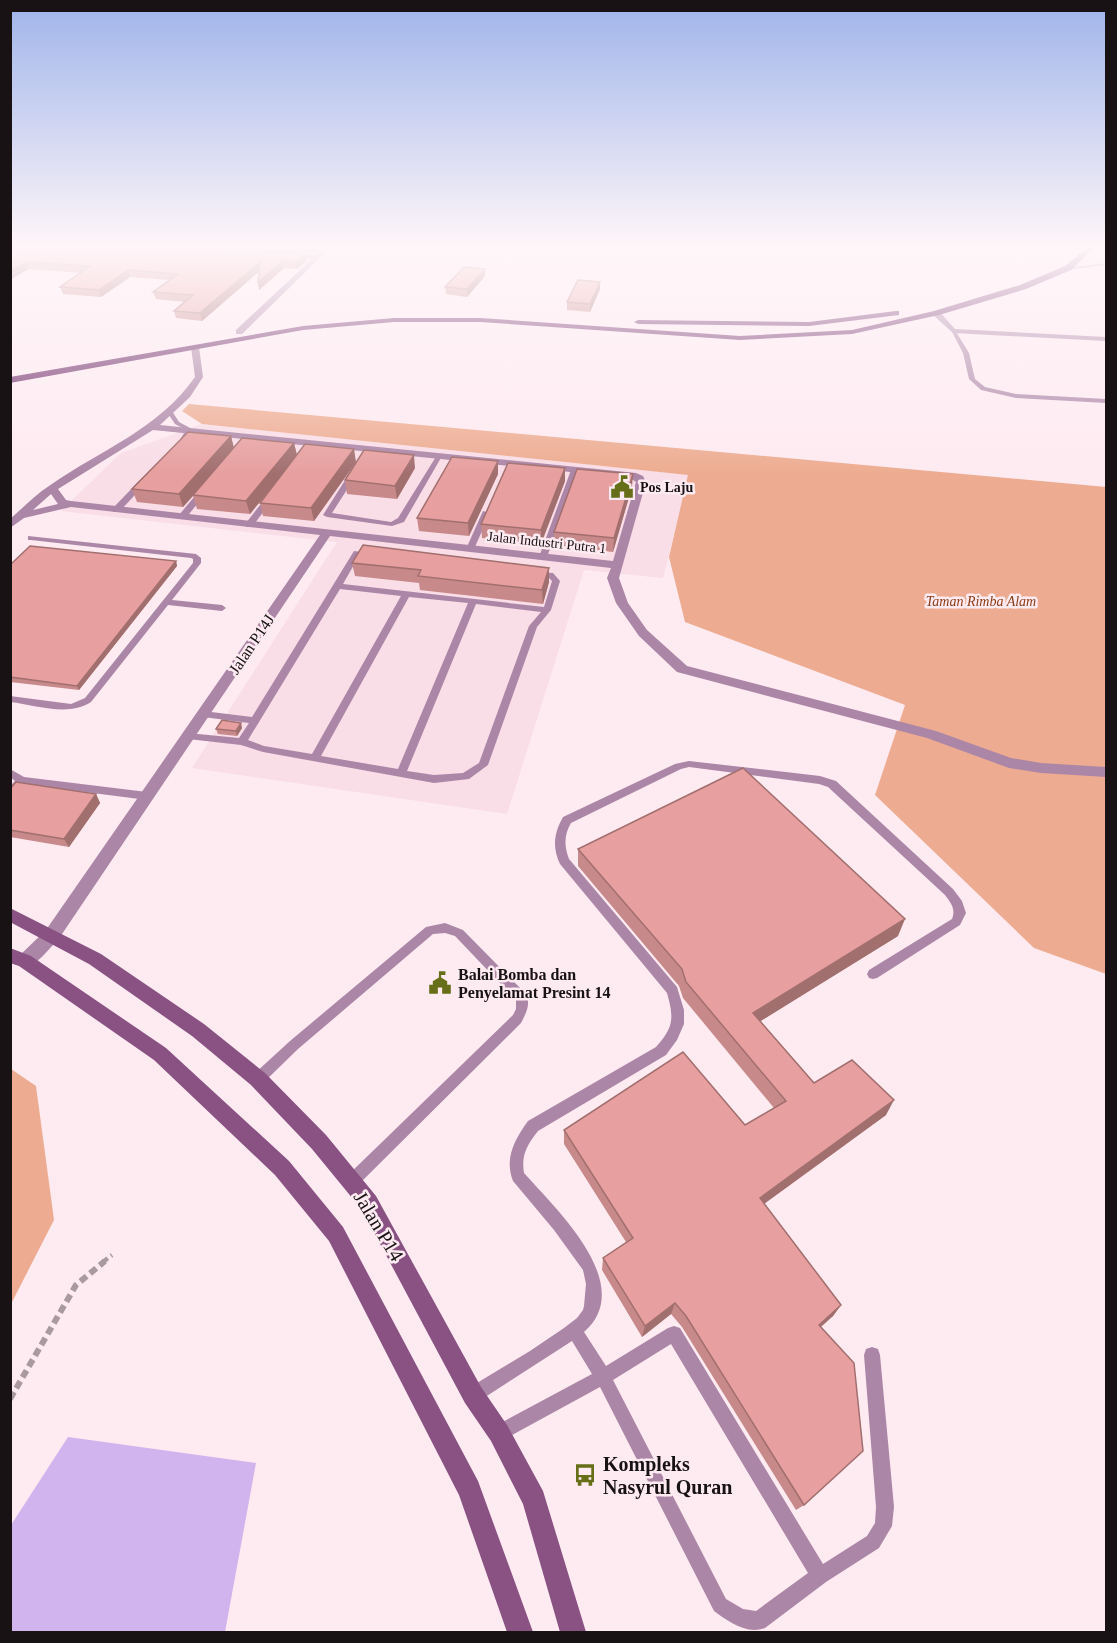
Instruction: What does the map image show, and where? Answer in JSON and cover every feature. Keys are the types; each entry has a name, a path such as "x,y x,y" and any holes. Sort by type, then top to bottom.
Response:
{"main road":[{"path":"10,380 195,347 307,322"},
{"path":"10,373 241,336 334,325 398,322"},
{"path":"491,322 740,338 852,332 900,322"},
{"path":"647,322 744,325 809,324"},
{"path":"810,336 794,335 789,330 794,326 830,322"},
{"path":"740,338 759,336 763,332 744,325"},
{"name":"Jalan P14","path":"10,914 95,959 198,1030 258,1079 319,1142 369,1203 473,1395 499,1433 534,1500 573,1632"},
{"path":"18,958 160,1054 282,1168 336,1234 469,1490 520,1632"}],"street":[{"path":"241,336 255,322"},
{"path":"944,322 953,331 1107,339"},
{"path":"10,525 52,488 170,412 192,390 199,377 195,347"},
{"name":"Jalan Industri Putra 1","path":"150,427 251,437 308,448 367,454 439,456 632,475 639,478 641,482 618,565 326,534"},
{"path":"52,488 62,502 70,504 326,534"},
{"path":"20,516 70,504"},
{"name":"Jalan P14J","path":"18,958 52,935 326,534"},
{"path":"618,565 613,578 622,603 643,633 682,669 931,734 1010,763 1041,768 1107,772"}],"lane":[{"path":"953,331 967,354 970,376 975,384 987,390 1014,396 1107,401"},
{"path":"170,412 177,423 190,431 180,442"},
{"path":"243,446 251,437"},
{"path":"358,467 327,515 392,524 401,520 439,456"},
{"path":"504,474 509,463"},
{"path":"543,557 575,470"},
{"path":"116,510 148,476"},
{"path":"182,517 212,482"},
{"path":"249,525 277,489"},
{"path":"470,549 489,506"},
{"path":"10,699 71,707 88,700 197,563 197,558 193,556 31,538"},
{"path":"242,742 357,553 380,556"},
{"path":"188,736 242,742 263,749 434,779 465,776 483,765 532,627 547,610 555,578 528,573"},
{"path":"338,586 547,610"},
{"path":"315,758 406,594"},
{"path":"167,602 222,608"},
{"path":"401,773 473,602"},
{"path":"203,714 256,721"},
{"path":"473,1395 575,1331 589,1315 594,1293 592,1272 579,1252 518,1176 515,1161 520,1143 534,1126 661,1051 676,1035 679,1014 673,991 564,861 558,844 560,831 567,820 679,766 689,764 820,780 832,784 949,892 958,904 960,913 956,922 873,974"},
{"path":"10,772 21,780 147,796"},
{"path":"10,793 21,780"},
{"path":"258,1079 294,1044 430,930 445,927 459,933 522,998 522,1009 518,1019 351,1182"},
{"path":"575,1331 603,1377 720,1605 740,1618 758,1621 820,1576 873,1542 883,1526 885,1507 872,1355"},
{"path":"499,1433 603,1377 674,1334 820,1576"}],"path":[{"path":"10,1399 76,1286 112,1255"}],"shaded area":[{"path":"202,424 689,475 663,578 584,570 507,814 192,768 337,542 61,511 121,453"},
{"path":"68,1437 256,1463 225,1632 11,1632 11,1525"}],"green space":[{"name":"Taman Rimba Alam","path":"189,404 1106,487 1106,974 1034,948 875,795 905,705 685,622 669,557 688,475 202,424 182,411"},
{"path":"11,1069 36,1086 54,1220 11,1304"}],"building":[{"path":"188,432 231,436 179,494 132,489"},
{"path":"242,438 294,443 246,501 193,495"},
{"path":"305,444 354,449 311,508 260,503"},
{"path":"364,450 414,455 395,486 345,480"},
{"path":"452,457 498,461 468,523 417,518"},
{"path":"508,463 565,468 541,530 481,524"},
{"path":"577,469 633,474 614,538 554,532"},
{"path":"363,545 549,568 542,590 418,576 421,570 352,563"},
{"path":"30,546 176,561 77,686 10,677 10,565"},
{"path":"222,720 241,723 236,731 216,729"},
{"path":"743,768 905,919 753,1013 814,1083 852,1060 894,1100 760,1198 841,1305 819,1325 854,1363 863,1451 804,1505 686,1316 675,1303 645,1326 603,1258 633,1238 564,1130 683,1052 745,1125 786,1101 686,982 682,969 578,849"},
{"path":"16,782 96,794 64,839 10,830 10,789"}],"place":[{"name":"Pos Laju","path":"622,487"},
{"name":"Balai Bomba dan Penyelamat Presint 14","path":"440,983"},
{"name":"Kompleks Nasyrul Quran","path":"585,1475"}]}
